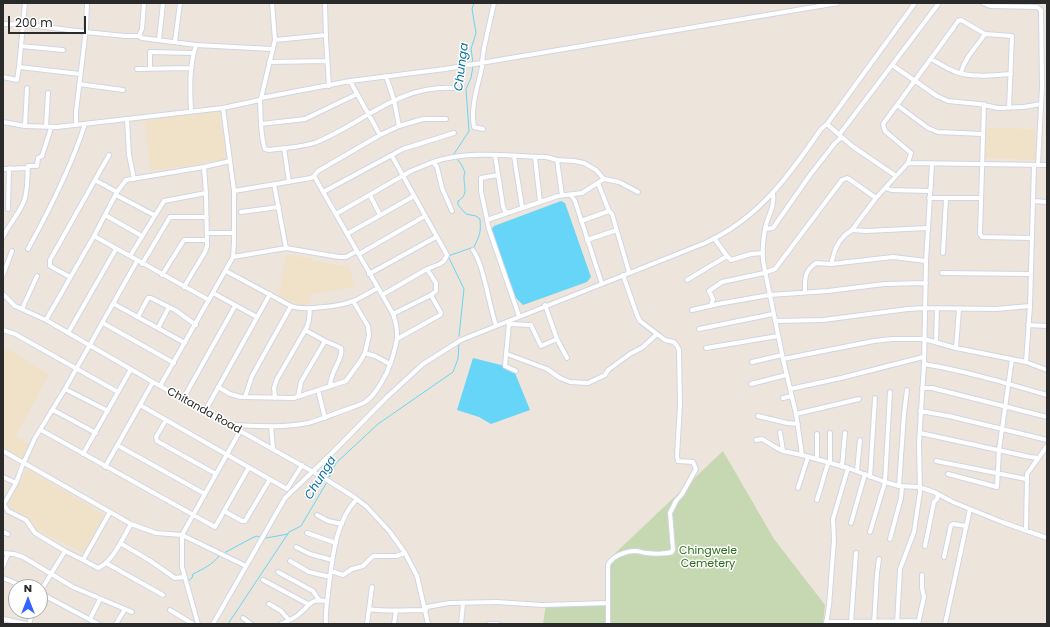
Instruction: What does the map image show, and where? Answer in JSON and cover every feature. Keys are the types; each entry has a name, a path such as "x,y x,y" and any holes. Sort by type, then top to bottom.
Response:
{"street":[{"path":"3,77 17,80 25,3"},
{"path":"76,125 87,3"},
{"path":"139,36 142,29 144,3"},
{"path":"159,40 163,3"},
{"path":"175,42 180,3"},
{"path":"272,3 275,40 261,99 261,130 265,148 269,150 315,143 394,100 411,93 432,89 454,88"},
{"path":"325,3 329,86"},
{"path":"483,129 474,127 473,108 494,3"},
{"path":"3,122 49,128 223,108 350,81 477,63 838,3"},
{"path":"213,624 285,498 386,398 423,364 461,340 509,322 545,305 602,284 730,230 747,217 773,192 794,167 915,3"},
{"path":"765,229 773,228 810,175 841,136 939,3"},
{"path":"983,3 990,6 1037,7 1041,10 1041,105 1036,165 1026,362"},
{"path":"1041,16 1047,16"},
{"path":"831,264 839,242 852,230 876,198 908,163 911,152 884,130 883,124 914,80 960,20 985,34 1012,36 1009,108"},
{"path":"3,24 125,36 139,36 142,38 196,45 272,49"},
{"path":"961,73 969,54 978,45 985,34"},
{"path":"275,40 326,35"},
{"path":"191,112 193,53 196,45"},
{"path":"21,46 63,50"},
{"path":"150,69 150,52 193,53"},
{"path":"931,58 948,69 961,73 996,75 1011,74"},
{"path":"269,62 327,61"},
{"path":"1042,62 1047,63"},
{"path":"892,65 944,100 984,104 998,108 1024,108 1041,105 1047,106"},
{"path":"18,67 80,74"},
{"path":"137,69 192,68"},
{"path":"386,76 394,100 399,126"},
{"path":"350,81 380,135"},
{"path":"79,84 123,90"},
{"path":"25,126 27,88"},
{"path":"3,169 28,168 28,166 37,166 38,158 42,156 49,128 48,93"},
{"path":"261,124 305,120 357,94"},
{"path":"984,104 980,236 1032,238"},
{"path":"897,105 928,128 938,132 983,134"},
{"name":"Chitanda Road","path":"223,108 234,191 234,232 232,257 196,324 160,386 330,481 367,507 390,532 405,553 416,576 427,608 428,624"},
{"path":"234,191 289,182 314,176 318,171 380,135 399,126 423,119 446,118"},
{"path":"127,119 129,155 134,179"},
{"path":"28,249 49,211 78,147 86,124"},
{"path":"826,124 852,146 896,176"},
{"path":"323,192 409,146 454,133"},
{"path":"284,148 289,182"},
{"path":"70,277 50,266 50,262 109,155"},
{"path":"336,214 421,166 461,155 546,157 557,160 584,163 596,170 604,179 619,182 638,192"},
{"path":"495,155 503,206 505,211 508,213"},
{"path":"382,295 427,269 440,264 446,258 446,255 392,156"},
{"path":"514,156 522,207"},
{"path":"535,157 540,202"},
{"path":"557,160 562,195"},
{"path":"46,320 94,236 116,193 126,180 230,162"},
{"path":"433,162 437,167 442,188 452,211"},
{"path":"908,163 1047,165"},
{"path":"897,623 900,569 914,532 918,510 920,411 924,364 926,261 929,190 932,164"},
{"path":"184,287 206,252 207,246 204,167"},
{"path":"8,209 9,168"},
{"path":"3,237 13,219 20,211 26,196 28,168"},
{"path":"498,175 483,176 480,191 489,229 512,292 519,316"},
{"path":"231,425 271,426 306,423 325,418 366,402 381,383 390,364 397,339 397,328 393,314 314,176"},
{"path":"711,306 713,299 709,291 722,282 774,270 842,180 847,178 876,198"},
{"path":"488,220 522,207 562,195 571,195 587,191 604,179"},
{"path":"95,180 154,215"},
{"path":"598,183 609,211 612,214 629,272"},
{"path":"274,184 286,248"},
{"path":"886,188 890,190 929,190"},
{"path":"773,192 774,201 762,244 764,273 796,414 802,455"},
{"path":"130,256 162,202 206,193"},
{"path":"370,195 380,215"},
{"path":"571,195 575,201 580,221 602,284"},
{"path":"347,234 414,196"},
{"path":"929,198 981,198"},
{"path":"944,252 946,199"},
{"path":"1034,201 1047,202"},
{"path":"241,212 279,207"},
{"path":"580,221 609,211"},
{"path":"105,215 142,236"},
{"path":"232,257 286,248 346,257 358,253 425,216"},
{"path":"142,264 170,217 207,217"},
{"path":"852,230 866,231 928,228"},
{"path":"587,240 617,230"},
{"path":"207,233 234,232"},
{"path":"94,236 209,300"},
{"path":"370,274 436,237"},
{"path":"714,238 726,256 733,260 751,254 762,253"},
{"path":"162,275 184,240 207,240"},
{"path":"68,333 116,249"},
{"path":"473,250 483,271 490,306 496,326"},
{"path":"3,275 12,251"},
{"path":"687,280 726,256"},
{"path":"805,292 805,275 809,268 816,263 831,264 893,258 926,261"},
{"path":"131,524 106,563 98,568 35,533 26,520 8,511 3,504 16,483 36,438 77,369 137,261"},
{"path":"393,314 436,291 437,287 427,269"},
{"path":"226,270 291,306 300,308 310,308 353,301 378,288"},
{"path":"942,273 1030,274"},
{"path":"608,624 608,565 620,554 633,551 641,551 649,554 672,552 670,513 696,469 693,462 678,461 680,405 678,346 674,342 665,340 639,320 623,274"},
{"path":"22,309 37,276"},
{"path":"692,310 731,301 769,295 828,291 884,284 926,283"},
{"path":"213,293 257,317"},
{"path":"3,294 14,305 46,320 160,386"},
{"path":"205,411 270,294"},
{"path":"397,339 440,315 441,313 431,295"},
{"path":"138,317 149,298 169,307 196,324"},
{"path":"218,387 237,397 245,398 298,397 346,381 355,370 365,353 368,343 369,330 353,301"},
{"path":"114,304 185,343"},
{"path":"545,305 557,339 567,358"},
{"path":"183,399 235,306"},
{"path":"245,398 252,376 291,306"},
{"path":"775,321 823,320 925,308 1003,309 1030,306"},
{"path":"158,328 169,307"},
{"path":"275,398 274,388 277,379 310,320 310,308"},
{"path":"936,342 937,308"},
{"path":"956,348 959,309"},
{"path":"699,329 773,314"},
{"path":"509,322 531,325 541,346 557,339"},
{"path":"509,322 505,366 516,371"},
{"path":"103,323 174,363"},
{"path":"1028,325 1047,326"},
{"path":"3,330 15,334 118,392"},
{"path":"305,330 340,347 342,353 331,377 330,386"},
{"path":"507,354 547,369 560,378 570,382 588,383 605,375 608,370 630,354 643,347 657,334"},
{"path":"706,348 778,336"},
{"path":"752,362 874,341 892,339 924,339 956,348 1026,362 1047,370"},
{"path":"298,397 301,382 325,341"},
{"path":"365,353 375,356 390,364"},
{"path":"790,389 847,377 923,357"},
{"path":"948,474 997,487 998,450 1012,359"},
{"path":"924,364 947,368 1047,395"},
{"path":"83,454 131,368"},
{"path":"751,384 786,375"},
{"path":"105,467 153,382"},
{"path":"922,388 932,388 1005,405 1047,417"},
{"path":"65,389 108,411"},
{"path":"318,390 325,418"},
{"path":"890,539 901,498 904,414 907,390"},
{"path":"870,532 885,482 890,392"},
{"path":"783,398 792,396"},
{"path":"870,477 875,398"},
{"path":"796,414 859,400"},
{"path":"140,405 288,489 302,465"},
{"path":"53,410 96,433"},
{"path":"920,411 1002,428 1047,440"},
{"path":"758,416 798,424"},
{"path":"166,420 156,437 157,440 216,474"},
{"path":"271,426 273,449"},
{"path":"41,430 215,527 249,467"},
{"path":"198,624 184,577 181,559 182,535 240,431"},
{"path":"780,432 783,451"},
{"path":"920,432 1038,458"},
{"path":"817,500 829,463 830,433"},
{"path":"842,467 845,433"},
{"path":"817,434 817,459"},
{"path":"756,440 762,439 783,451 808,456 848,468 885,482 901,486 919,487 970,509 1047,538"},
{"path":"857,472 860,440"},
{"path":"117,445 205,494"},
{"path":"1026,531 1027,474 1047,446"},
{"path":"3,451 131,524 156,533 182,535 246,566"},
{"path":"798,488 808,456"},
{"path":"936,460 1026,479"},
{"path":"848,468 833,519 834,540 829,606 826,623 918,623 924,597 922,575"},
{"path":"851,523 865,474"},
{"path":"3,477 16,483"},
{"path":"224,511 242,521 245,521 270,479"},
{"path":"925,546 934,502 938,494"},
{"path":"326,624 325,614 330,570 336,543 342,524 350,507 357,499"},
{"path":"945,624 970,509"},
{"path":"83,560 110,512"},
{"path":"317,515 328,521 342,524"},
{"path":"944,557 951,525 966,526"},
{"path":"3,532 8,534"},
{"path":"307,533 336,543"},
{"path":"120,543 149,560 175,578 184,577"},
{"path":"296,547 310,554 332,560"},
{"path":"48,580 65,551"},
{"path":"3,566 5,553 23,557 73,587 132,612"},
{"path":"330,570 343,575 351,570 363,566 373,556 396,556 405,553"},
{"path":"848,623 856,553"},
{"path":"874,623 876,573 879,560"},
{"path":"290,561 308,572 330,577"},
{"path":"106,563 162,595"},
{"path":"278,572 313,591 319,600"},
{"path":"263,580 308,604"},
{"path":"367,624 372,587"},
{"path":"48,596 98,624"},
{"path":"90,619 100,599"},
{"path":"281,624 299,615 308,604 319,600 327,601"},
{"path":"369,609 396,611 401,609 427,608 449,603 463,604 496,602 542,605 608,603"},
{"path":"269,604 281,612 289,620"},
{"path":"461,624 463,604"},
{"path":"116,624 125,609"},
{"path":"170,610 193,624"},
{"path":"394,624 396,611"},
{"path":"243,618 251,624"},
{"path":"3,619 26,624"},
{"path":"489,624 498,624"}],"shaded area":[{"path":"219,110 227,160 150,171 145,120"},
{"path":"985,128 1035,129 1035,160 984,158"},
{"path":"286,255 312,258 312,260 349,266 355,287 310,295 310,306 295,306 278,298"},
{"path":"6,348 49,374 16,436 30,445 23,460 3,448 3,355"},
{"path":"28,469 105,515 85,554 32,527 3,505 3,501"}],"green space":[{"name":"Chingwele Cemetery","path":"723,451 774,539 825,605 823,624 543,624 546,604 609,603 609,559"}],"water":[{"path":"561,201 565,203 591,277 587,282 523,305 516,298 491,230 494,226"},
{"path":"473,358 513,368 530,410 491,424 479,417 457,410"}],"waterway":[{"name":"Chunga","path":"473,63 471,49 476,33 472,9 474,3"},
{"name":"Chunga","path":"454,154 469,131 466,89 471,78 473,66"},
{"name":"Chunga","path":"457,159 465,172 465,191 462,198 458,201 458,205 466,214 476,216 480,219 479,236 474,247 448,256 464,289 459,336"},
{"name":"Chunga","path":"328,479 336,463 378,424 453,372 458,359 459,344"},
{"name":"Chunga","path":"228,624 289,532 301,526 327,482"},
{"path":"266,538 288,534"},
{"path":"224,553 252,538 257,536 260,537"},
{"path":"188,581 192,578 193,574 210,564 219,556"}]}
